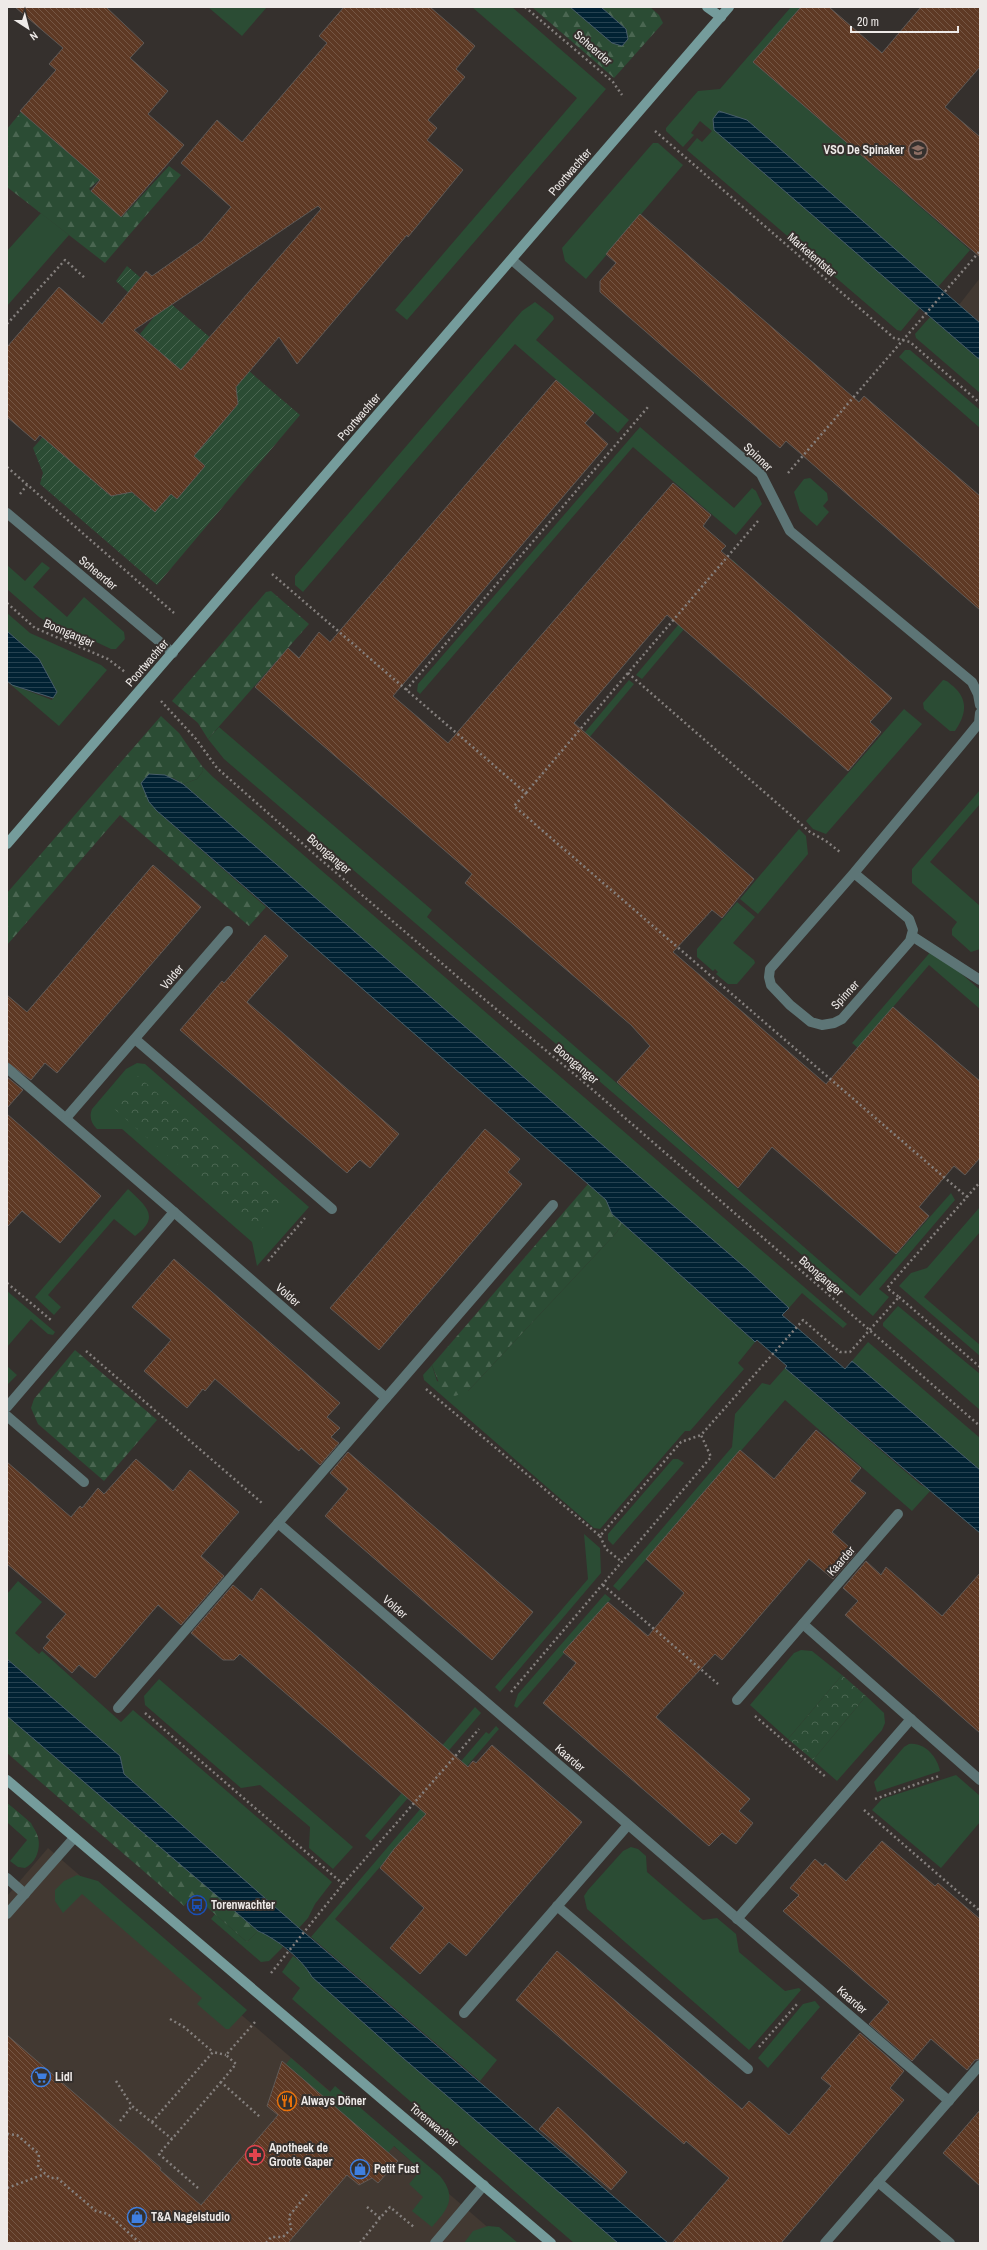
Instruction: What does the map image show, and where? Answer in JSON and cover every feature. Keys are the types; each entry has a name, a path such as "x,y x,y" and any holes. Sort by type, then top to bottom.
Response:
{"street":[{"path":"707,7 721,17"},
{"name":"Poortwachter","path":"7,844 729,7"},
{"name":"Spinner","path":"512,260 761,474 790,531 972,682 980,705"},
{"name":"Scheerder","path":"7,513 172,653"},
{"name":"Spinner","path":"912,936 910,941 842,1019 834,1024 822,1025 811,1022 775,991 768,977 770,969 856,871 979,723 980,713"},
{"path":"856,871 909,919 913,930 912,936 980,980"},
{"name":"Volder","path":"66,1118 135,1040 228,930"},
{"path":"135,1040 332,1209"},
{"name":"Volder","path":"7,1068 386,1398"},
{"path":"118,1708 553,1205"},
{"path":"7,1407 174,1212"},
{"path":"7,1416 84,1482"},
{"name":"Kaarder","path":"737,1700 898,1514"},
{"name":"Volder","path":"279,1521 495,1711"},
{"path":"803,1624 980,1780"},
{"name":"Kaarder","path":"495,1711 949,2101"},
{"path":"738,1919 912,1719"},
{"name":"Torenwachter","path":"7,1780 551,2243"},
{"path":"464,2013 628,1825"},
{"path":"7,1914 74,1838"},
{"path":"7,1878 25,1894"},
{"path":"557,1906 745,2067"},
{"path":"825,2243 980,2065"},
{"path":"878,2182 950,2243"},
{"path":"435,2243 484,2185"}],"path":[{"name":"Scheerder","path":"525,7 613,82 636,115"},
{"name":"Marketentster","path":"636,115 894,338 910,342 980,403"},
{"path":"967,1197 514,806 628,673 773,496 980,251"},
{"path":"7,324 65,260 86,278"},
{"path":"406,690 663,390"},
{"path":"7,467 193,629"},
{"path":"254,558 526,793"},
{"name":"Boonganger","path":"7,603 35,628 108,659"},
{"path":"628,673 810,832 826,841 856,871"},
{"name":"Boonganger","path":"168,707 217,768 320,859 579,1078 980,1426"},
{"path":"980,1182 887,1288 980,1367"},
{"path":"257,1285 267,1262 321,1200"},
{"path":"7,1283 279,1521"},
{"path":"600,1536 680,1442 701,1435 774,1355 803,1320 840,1352 850,1352 899,1297"},
{"path":"407,1373 600,1536 606,1549 622,1562"},
{"path":"276,1977 271,1973 311,1926 343,1884 495,1711 711,1457 701,1435"},
{"path":"603,1585 980,1911"},
{"path":"127,1698 343,1884"},
{"path":"858,1805 965,1767"},
{"path":"745,2067 814,1985"},
{"path":"226,2055 258,2018"},
{"path":"170,2019 184,2027 213,2052 226,2055 236,2064 159,2154 198,2188"},
{"path":"152,2122 213,2052"},
{"path":"116,2081 132,2106 172,2139"},
{"path":"221,2082 260,2116"},
{"path":"120,2121 132,2106"},
{"path":"7,2134 17,2135 39,2154 38,2167 45,2174 50,2178 57,2178 96,2212 108,2214 140,2243"},
{"path":"7,2188 45,2174"},
{"path":"266,2243 271,2237 283,2237 291,2229 289,2216 309,2192"},
{"path":"367,2207 380,2218"},
{"path":"360,2243 390,2207 416,2229"}],"shaded area":[{"path":"980,278 980,323 959,305"},
{"path":"48,1848 506,2243 7,2243 7,1896"}],"green space":[{"path":"208,7 267,7 242,36"},
{"path":"472,7 512,7 606,89 407,320 395,310 577,98"},
{"path":"532,7 570,7 612,43 622,46 628,39 626,29 601,7 650,7 659,15 663,23 614,78"},
{"path":"791,7 801,7 753,62 970,250 938,287 747,120 719,112 713,119 714,130 920,308 901,331 897,330 687,150 697,138 702,142 712,131 700,121 691,133 694,135 683,147 666,131 666,128 698,91 720,89"},
{"path":"21,112 100,179 89,189 122,217 169,166 181,175 105,263 7,187 7,129"},
{"path":"653,143 658,143 683,165 586,279 565,261 562,248"},
{"path":"41,213 69,235 7,306 7,251"},
{"path":"127,266 300,415 157,585 40,484 43,473 33,448 43,437 124,486 155,512 171,494 177,499 205,466 194,456 238,404 238,399 191,359 169,385 137,375 159,351 140,334 154,317 116,281"},
{"path":"535,302 553,316 554,319 536,340 629,420 618,433 515,344 303,592 295,585 295,576 522,311"},
{"path":"930,317 980,360 980,393 916,338 915,334"},
{"path":"905,350 910,350 980,410 980,428 899,357"},
{"path":"640,427 734,508 752,488 756,491 762,504 736,535 633,447 420,694 417,691 418,684"},
{"path":"810,478 827,493 828,500 823,506 829,512 817,526 800,511 794,492 804,479"},
{"path":"733,560 738,565 642,679 636,675"},
{"path":"42,562 50,568 33,587 67,617 84,597 124,632 125,639 116,649 111,649 79,634 52,625 39,617 7,589 7,565 25,581"},
{"path":"271,591 309,624 208,739 198,723 172,701 266,592"},
{"path":"7,613 30,633 101,665 107,670 59,726 10,684 52,700 57,692 39,659 7,631"},
{"path":"629,680 634,684 538,799 532,795"},
{"path":"943,680 948,682 958,691 964,702 962,719 955,731 950,731 924,709 923,703"},
{"path":"904,709 922,724 826,834 813,829 806,821"},
{"path":"161,716 179,733 202,766 203,771 197,779 183,784 173,778 157,811 266,907 249,926 120,815 7,945 7,893"},
{"path":"219,727 432,910 427,917 860,1296 951,1193 955,1200 879,1289 889,1297 873,1316 224,759 208,739"},
{"path":"202,766 847,1324 843,1328 802,1293 789,1308 748,1270 183,784 197,779 203,771"},
{"path":"980,790 980,804 930,862 980,906 980,949 971,952 952,935 952,929 957,922 912,883 912,869"},
{"path":"799,829 806,836 808,854 758,914 740,899"},
{"path":"737,902 755,917 733,943 754,960 755,963 737,984 728,984 716,974 718,972 715,969 713,971 697,957 697,949"},
{"path":"933,949 980,990 980,1009 929,965 858,1048 852,1043"},
{"path":"137,1063 145,1064 309,1207 257,1266 252,1242 122,1129 97,1129 93,1124 91,1120 92,1109 126,1069"},
{"path":"138,1076 283,1205 257,1234 111,1106"},
{"path":"588,1184 606,1200 612,1214 622,1223 617,1232 468,1391 455,1396 442,1391 432,1365"},
{"path":"128,1189 145,1206 149,1217 147,1223 135,1236 114,1219 48,1295 61,1307 54,1315 35,1297"},
{"path":"980,1207 980,1232 924,1297 980,1345 980,1356 899,1286 911,1273 927,1268"},
{"path":"622,1223 755,1342 738,1363 744,1369 690,1431 685,1431 600,1529 594,1528 424,1380 423,1375 432,1365 437,1381 468,1391 617,1232"},
{"path":"7,1291 55,1332 53,1335 48,1334 31,1319 7,1347"},
{"path":"898,1306 980,1374 980,1410 883,1326 883,1323"},
{"path":"868,1342 980,1438 980,1470 852,1361"},
{"path":"75,1350 157,1420 104,1481 38,1424 31,1408 34,1399"},
{"path":"7,1366 17,1375 7,1385"},
{"path":"785,1368 921,1485 931,1490 912,1511 785,1400 619,1591 613,1586 732,1447 735,1414 762,1383 770,1385"},
{"path":"673,1459 678,1459 684,1463 613,1545 608,1540 608,1534"},
{"path":"584,1534 600,1548 601,1573 500,1692 495,1687 588,1579"},
{"path":"18,1581 42,1602 15,1633 39,1654 42,1651 121,1722 133,1710 332,1882 315,1904 308,1918 299,1928 124,1774 120,1756 7,1659 7,1594"},
{"path":"605,1594 611,1599 517,1708 514,1706 518,1694"},
{"path":"801,1650 812,1651 842,1675 788,1739 750,1705 794,1653"},
{"path":"842,1675 866,1696 813,1760 788,1739"},
{"path":"159,1679 353,1847 333,1869 309,1848 310,1827 260,1785 241,1788 145,1705 144,1696"},
{"path":"866,1696 884,1713 885,1723 882,1730 837,1781 813,1760"},
{"path":"475,1707 481,1713 371,1841 365,1836"},
{"path":"7,1716 258,1931 247,1942 193,1895 184,1906 7,1753"},
{"path":"496,1726 499,1729 335,1919 497,2060 480,2081 311,1937 486,1732 489,1734"},
{"path":"909,1744 920,1745 925,1748 933,1756 940,1771 877,1792 874,1782 904,1747"},
{"path":"956,1775 980,1796 980,1822 941,1868 872,1810 882,1799"},
{"path":"7,1803 30,1823 38,1836 39,1843 37,1854 30,1865 25,1868 18,1867 10,1861 27,1840 7,1822"},
{"path":"7,1803 31,1823 38,1837 34,1841 28,1840 7,1822"},
{"path":"631,1847 638,1849 646,1856 647,1872 703,1920 717,1918 736,1934 739,1952 785,1991 799,1988 801,1990 749,2050 587,1909 584,1896 588,1890 623,1851"},
{"path":"77,1875 98,1881 247,2010 229,2029 226,2029 197,2004 202,1998 82,1894 63,1913 55,1901 55,1890 64,1881"},
{"path":"215,1914 247,1942 258,1931 272,1937 283,1947 269,1961 261,1962 211,1919"},
{"path":"293,1956 306,1966 312,1977 403,2058 618,2243 574,2243 292,1999 300,1988 282,1972"},
{"path":"815,2001 820,2007 768,2068 758,2058 803,2004"},
{"path":"291,2058 330,2092 335,2086 440,2176 448,2191 449,2197 446,2209 432,2227 412,2211 423,2197 409,2184 421,2170 394,2146 388,2153 286,2064"},
{"path":"488,2226 499,2227 518,2243 464,2243 473,2231"}],"water":[{"path":"570,7 601,7 626,29 628,39 622,46 612,43"},
{"path":"719,111 747,120 980,323 980,360 714,130 713,119"},
{"path":"7,631 39,659 57,692 53,698 12,685 7,681"},
{"path":"149,774 165,775 183,784 748,1270 789,1308 782,1315 845,1369 852,1361 980,1470 980,1533 785,1368 787,1366 757,1340 755,1342 612,1214 606,1200 588,1184 157,811 149,802 141,783"},
{"path":"7,1659 120,1756 124,1774 299,1928 668,2243 618,2243 403,2058 312,1977 302,1963 288,1950 281,1944 258,1931 7,1716"}],"building":[{"path":"15,7 106,7 144,43 130,58 168,91 148,114 184,145 121,217 91,191 100,180 20,111 56,70 49,64 63,48"},
{"path":"344,7 430,7 475,46 456,69 465,77 428,120 437,128 427,140 463,170 408,237 407,235 297,364 279,337 236,387 238,404 194,456 205,466 177,499 171,494 155,512 132,492 111,496 40,435 35,441 7,417 7,347 59,287 102,324 146,271 152,276 202,241 231,207 181,163 217,120 242,142 327,43 319,36","holes":["318,206 321,209 181,370 134,330"]},
{"name":"VSO De Spinaker","path":"801,7 829,7 882,53 921,7 980,7 980,67 945,107 980,137 980,257 753,62"},
{"path":"640,214 859,402 864,396 980,496 980,610 786,441 780,448 600,292 600,281 616,263 606,254"},
{"path":"556,380 594,413 585,423 608,444 393,696 448,743 673,483 711,515 703,526 726,546 721,551 892,698 870,722 881,732 848,771 667,615 574,723 754,879 722,918 712,910 673,952 826,1084 893,1007 980,1081 980,1158 965,1175 954,1166 919,1207 929,1216 896,1254 772,1147 738,1188 617,1082 650,1046 631,1025 465,883 472,874 255,687 288,648 299,658 319,632 330,642"},
{"path":"153,865 201,907 57,1073 45,1063 31,1080 7,1062 7,995 27,1012"},
{"path":"265,935 288,956 247,1002 399,1134 370,1168 360,1160 347,1173 180,1030 222,981 224,983"},
{"path":"7,1077 23,1090 7,1108"},
{"path":"7,1114 101,1196 60,1243 22,1211 7,1227"},
{"path":"485,1129 520,1159 508,1172 522,1184 379,1350 330,1308"},
{"path":"174,1259 340,1403 327,1417 340,1428 331,1437 339,1443 320,1465 301,1448 299,1451 215,1379 205,1391 203,1389 187,1408 144,1371 171,1340 132,1307"},
{"path":"816,1430 861,1468 850,1481 866,1493 832,1532 856,1553 833,1579 809,1559 722,1660 715,1654 656,1717 750,1799 739,1811 753,1823 736,1844 722,1833 709,1846 543,1703 576,1663 563,1652 608,1602 648,1636 684,1593 646,1559 740,1450 774,1479"},
{"path":"348,1452 533,1612 492,1660 325,1516 348,1489 330,1473"},
{"path":"136,1459 173,1491 190,1470 239,1512 201,1556 224,1576 181,1625 158,1605 95,1678 79,1665 72,1673 43,1648 50,1640 46,1637 66,1614 7,1564 7,1462 71,1517 80,1506 82,1508 98,1488 104,1494"},
{"path":"866,1561 881,1575 886,1567 942,1616 980,1573 980,1733 845,1615 858,1601 843,1588"},
{"path":"233,1585 252,1601 261,1588 468,1767 473,1761 476,1763 492,1745 582,1822 466,1956 449,1942 420,1974 390,1948 424,1908 380,1868 394,1849 426,1814 240,1654 234,1660 223,1660 191,1633"},
{"path":"882,1841 935,1886 938,1883 980,1919 980,2059 975,2060 967,2070 931,2039 912,2061 869,2024 889,2002 783,1911 799,1895 790,1888 815,1859 823,1866 825,1863 846,1881"},
{"path":"557,1951 742,2109 749,2101 789,2135 831,2086 821,2078 860,2033 904,2071 890,2088 904,2100 781,2243 672,2243 729,2178 686,2141 684,2144 516,2000"},
{"path":"7,2035 161,2168 160,2170 201,2205 278,2115 267,2106 282,2061 398,2161 378,2183 372,2178 359,2185 347,2175 288,2243 7,2243"},
{"path":"558,2107 627,2172 611,2190 539,2129"},
{"path":"980,2110 980,2186 943,2153"}],"place":[{"name":"VSO De Spinaker","path":"918,150"},
{"name":"Torenwachter","path":"197,1905"},
{"name":"Lidl","path":"41,2077"},
{"name":"Always Döner","path":"287,2101"},
{"name":"Apotheek de Groote Gaper","path":"255,2155"},
{"name":"Petit Fust","path":"360,2169"},
{"name":"T&A Nagelstudio","path":"137,2217"}]}
